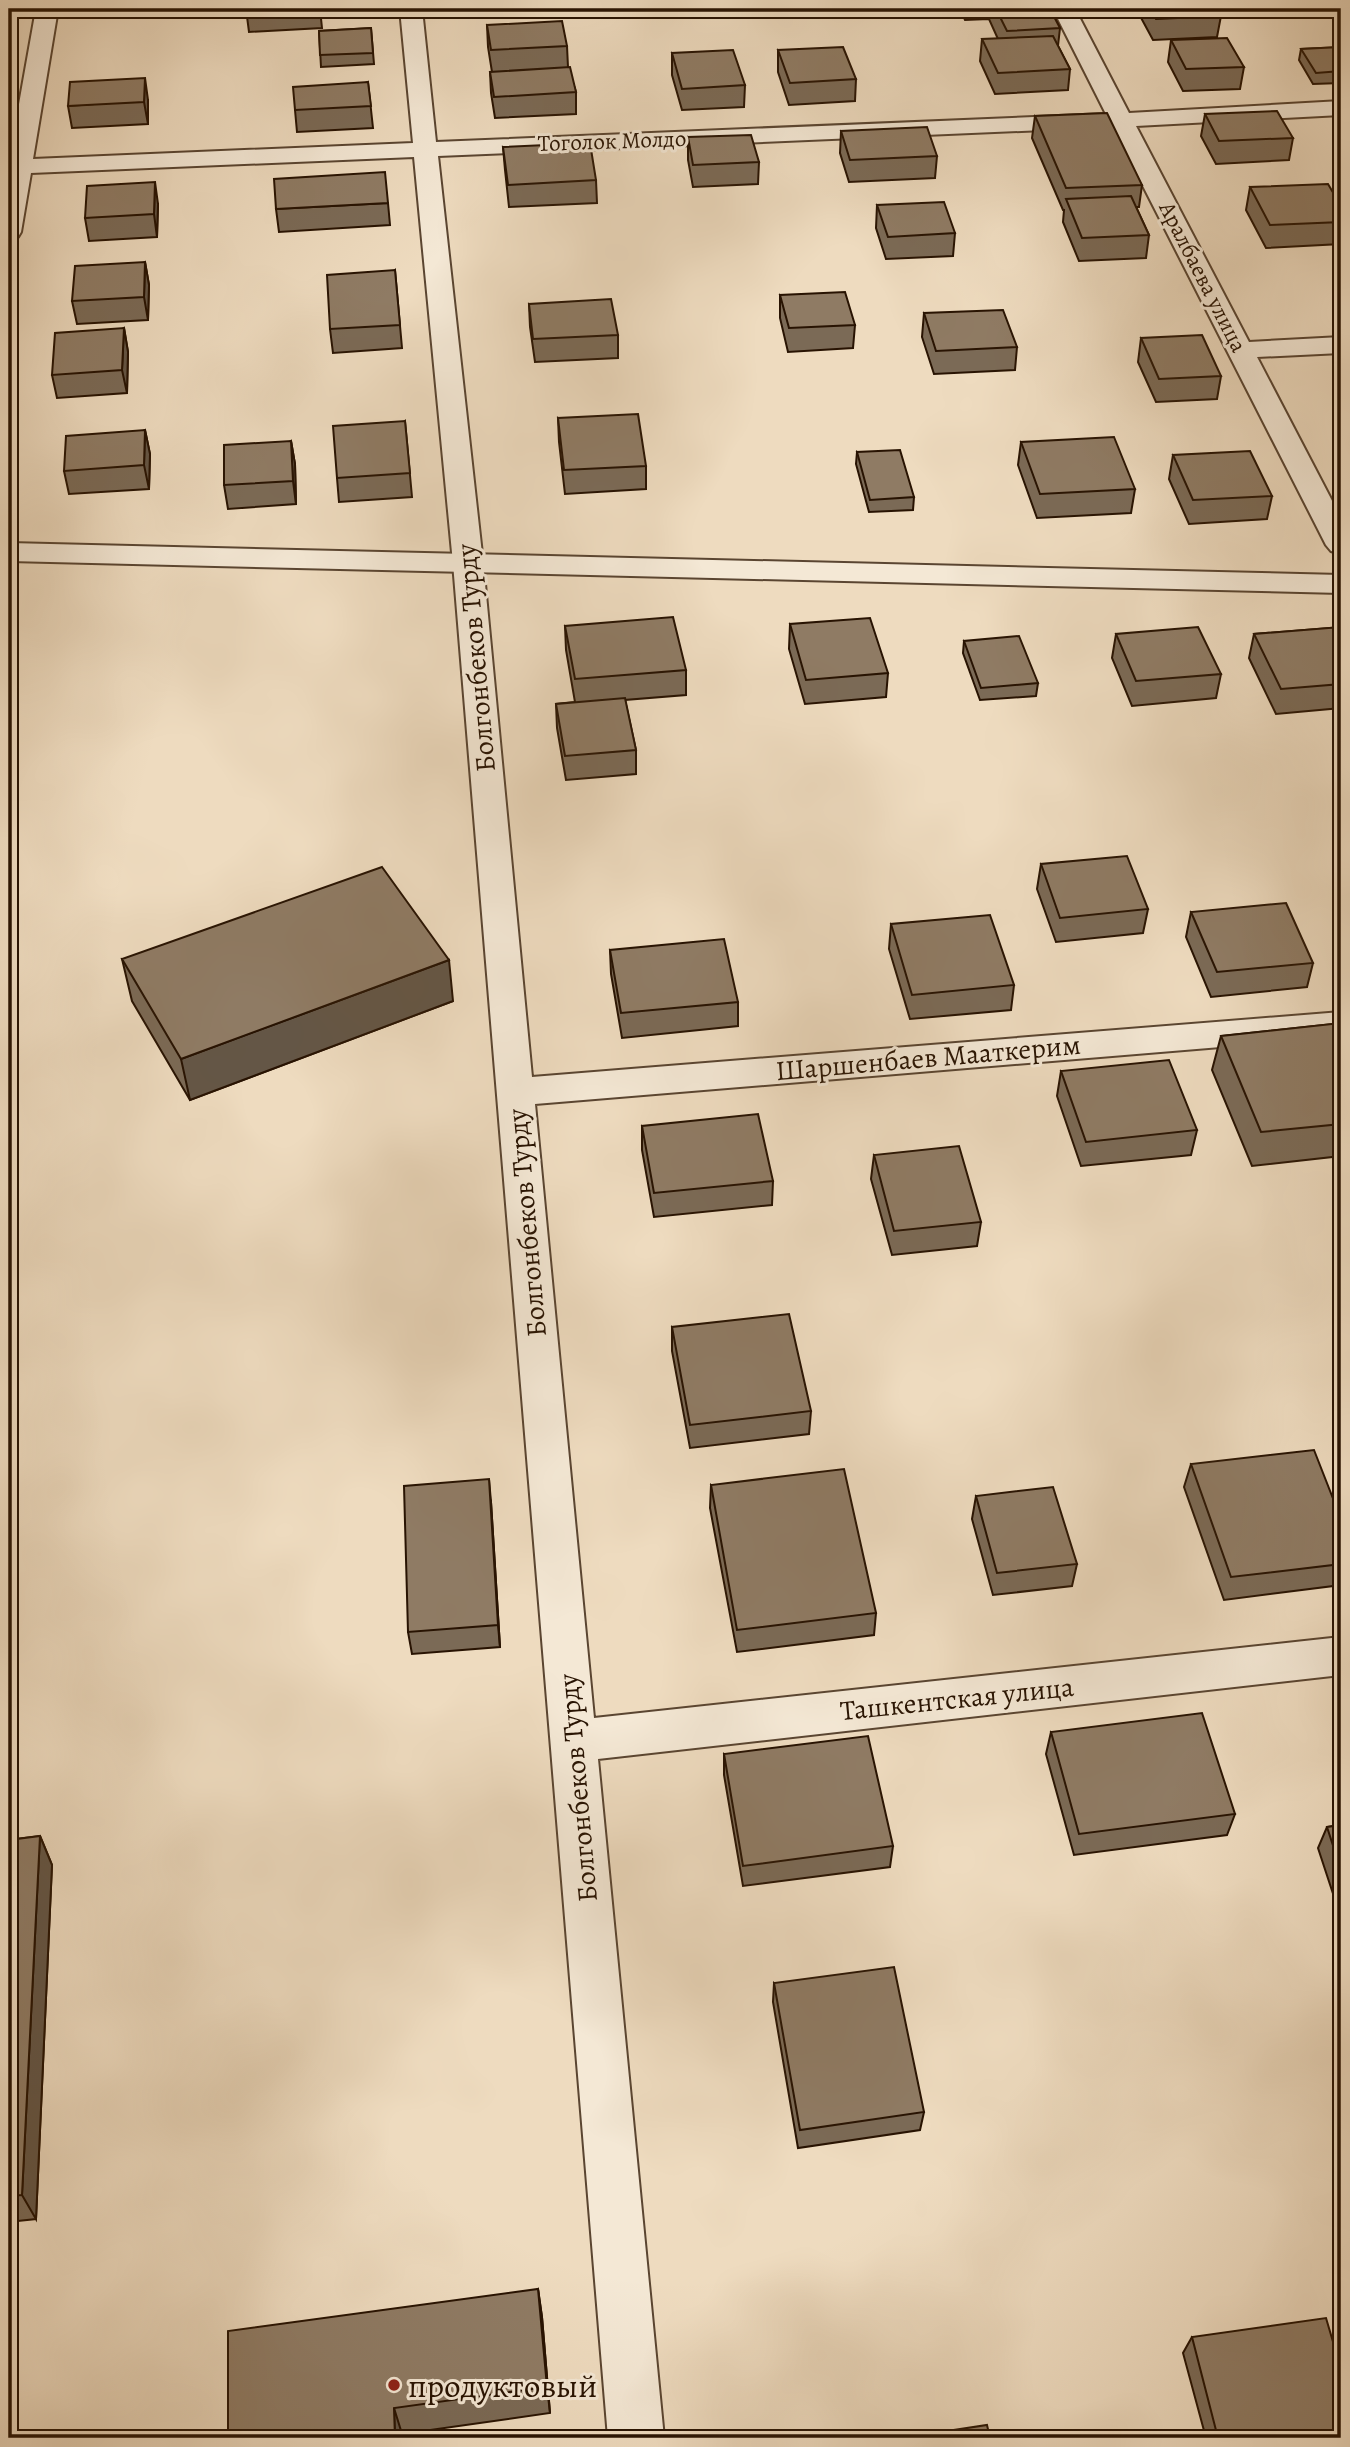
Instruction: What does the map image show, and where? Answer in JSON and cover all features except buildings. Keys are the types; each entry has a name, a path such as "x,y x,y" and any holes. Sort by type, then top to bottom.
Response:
{"street":[{"path":"9,232 14,167 47,9"},
{"name":"Болгонбеков Турду","path":"411,9 468,563 636,2438"},
{"name":"Аралбаева улица","path":"1064,9 1341,545"},
{"name":"Тоголок Молдо","path":"14,167 1121,120 1341,108"},
{"path":"1241,350 1341,345"},
{"path":"9,552 1341,584"},
{"name":"Шаршенбаев Мааткерим","path":"514,1092 1341,1024"},
{"name":"Ташкентская улица","path":"574,1741 1341,1656"}],"place":[{"name":"продуктовый","path":"394,2385"}]}
